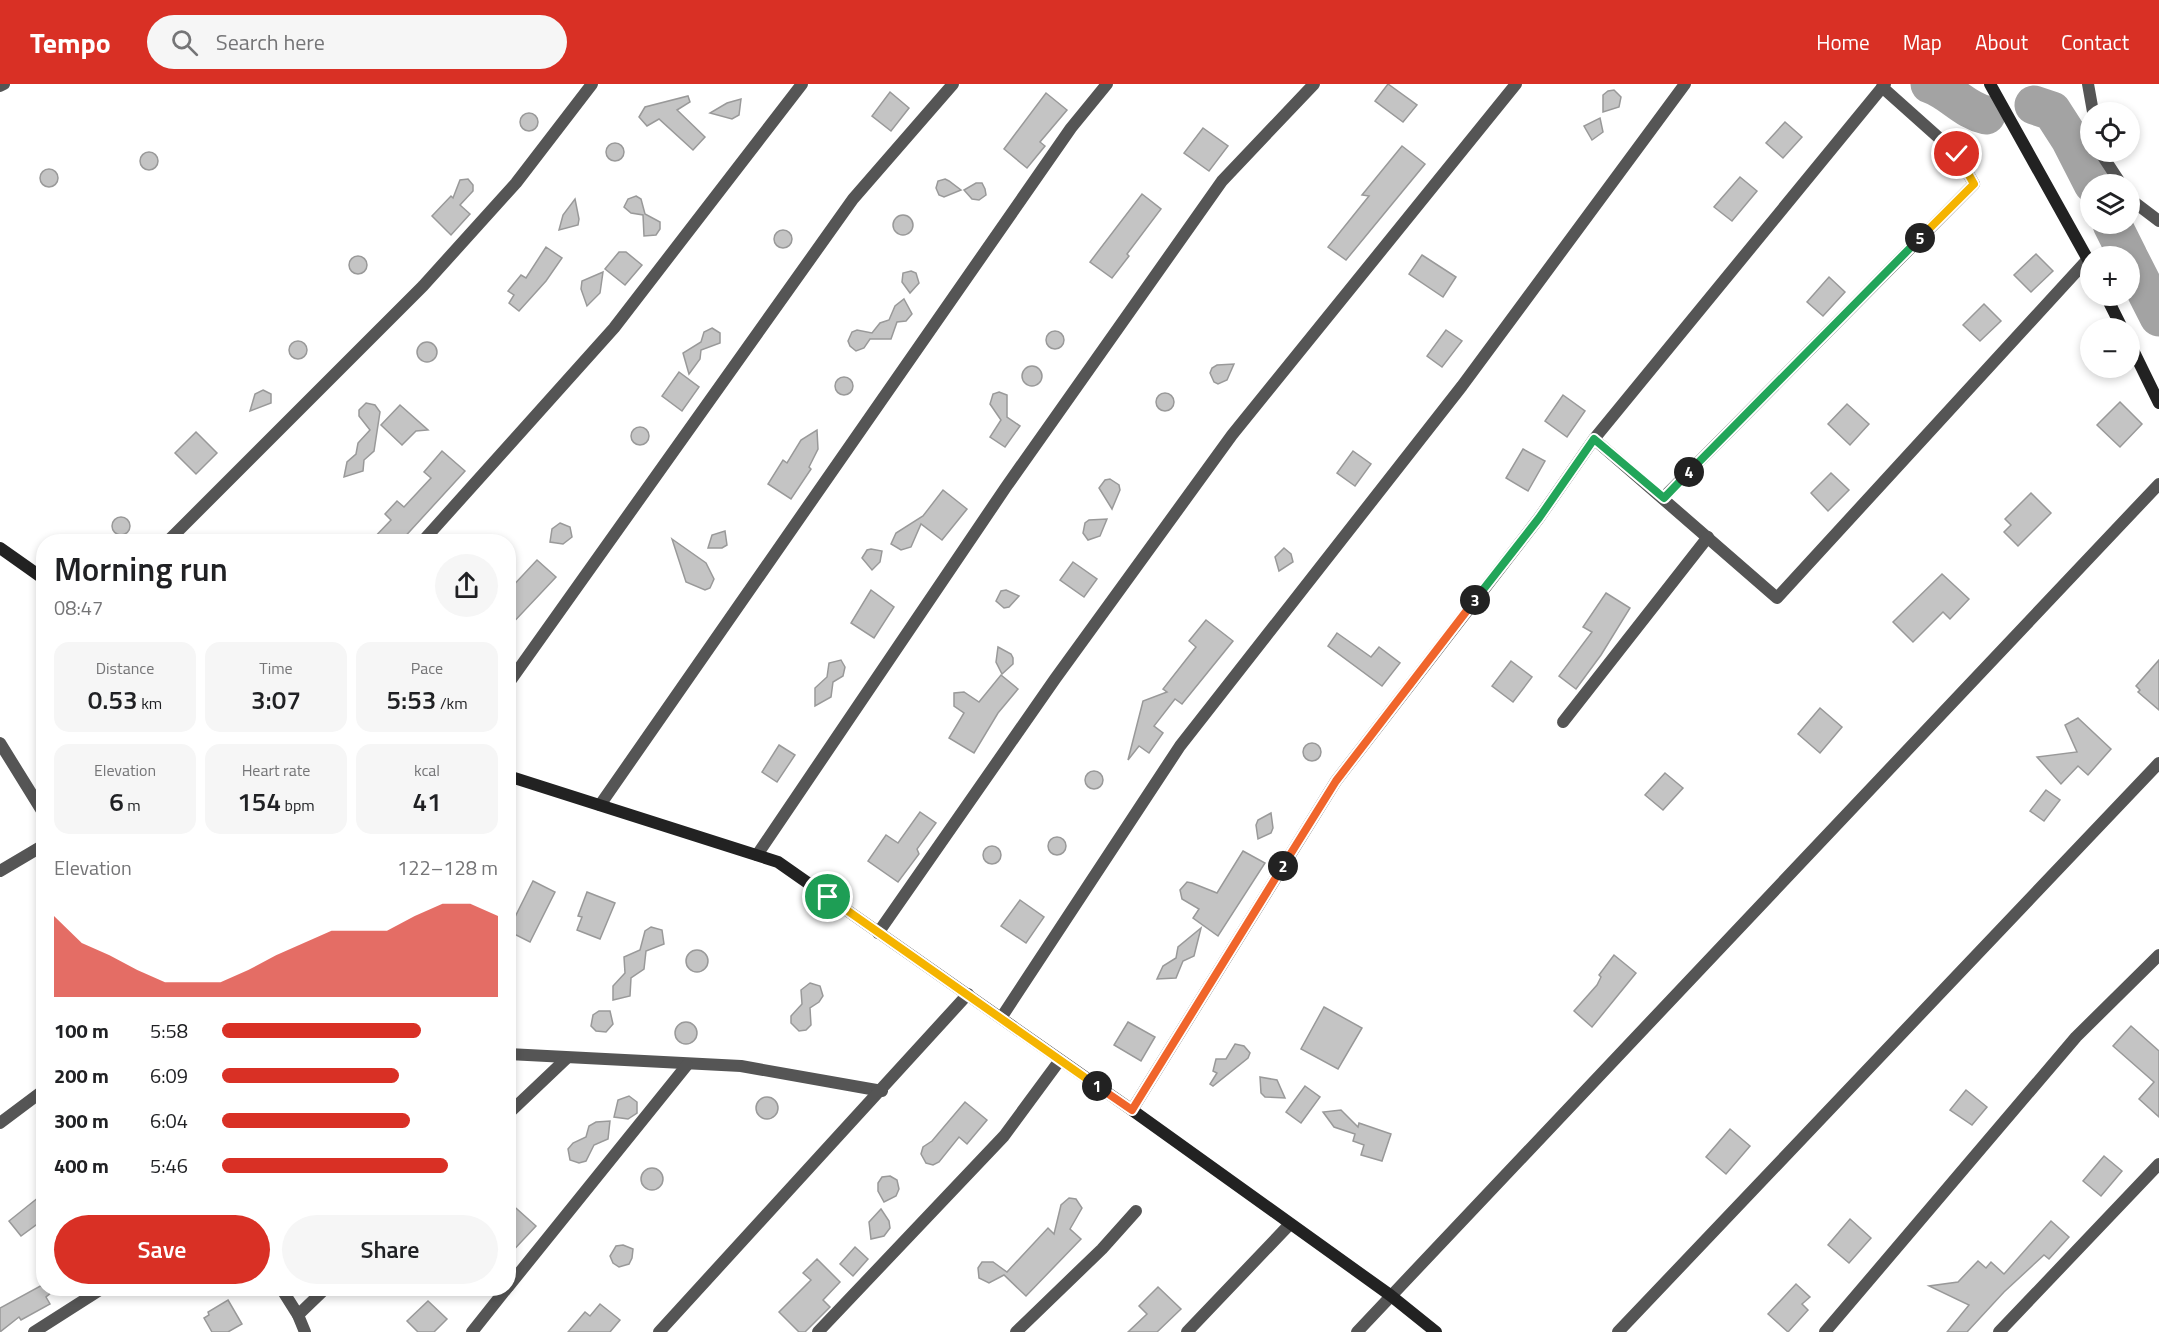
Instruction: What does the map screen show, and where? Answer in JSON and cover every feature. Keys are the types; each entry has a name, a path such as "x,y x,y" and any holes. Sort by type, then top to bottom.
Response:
{"street":[{"path":"175,534 423,286 516,183 592,84"},
{"path":"429,534 614,328 802,84"},
{"path":"516,673 853,199 953,84"},
{"path":"600,805 1071,128 1107,84"},
{"path":"757,855 1006,487 1222,181 1314,84"},
{"path":"878,933 1055,679 1232,435 1516,84"},
{"path":"1001,1018 1180,746 1462,386 1684,84"},
{"path":"1990,84 2081,246"},
{"path":"2088,84 2091,102"},
{"path":"1132,1110 1336,781 1539,518 1594,439 1884,85 1957,154 1974,184 1664,498"},
{"path":"2140,207 2159,221"},
{"path":"1594,439 1777,598 2080,273"},
{"path":"2140,364 2159,403"},
{"path":"1357,1332 2159,484"},
{"path":"1563,722 1708,537"},
{"path":"0,548 36,573"},
{"path":"0,743 36,801"},
{"path":"1618,1332 2159,763"},
{"path":"516,779 778,862 1132,1110 1390,1295 1436,1332"},
{"path":"0,871 36,850"},
{"path":"1825,1332 2076,1037 2159,955"},
{"path":"660,1332 968,994"},
{"path":"516,1055 741,1066 882,1091"},
{"path":"516,1106 567,1058"},
{"path":"818,1332 1004,1136 1060,1060"},
{"path":"516,1278 687,1065"},
{"path":"0,1123 36,1096"},
{"path":"1999,1332 2159,1164"},
{"path":"1016,1332 1102,1249 1136,1211"},
{"path":"1187,1332 1290,1224"},
{"path":"34,1332 91,1296"},
{"path":"286,1296 305,1332"},
{"path":"298,1315 318,1296"},
{"path":"472,1332 501,1296"}],"building":[{"path":"1388,84 1417,105 1403,122 1375,101"},
{"path":"1614,90 1621,97 1619,107 1603,112 1603,95"},
{"path":"890,92 909,108 891,131 872,116"},
{"path":"1046,93 1067,110 1040,142 1045,146 1027,168 1004,149"},
{"path":"688,96 690,102 677,110 705,137 693,150 659,119 647,126 639,117 645,107"},
{"path":"741,99 739,115 732,119 710,113 727,103"},
{"path":"529,113 535,116 538,122 535,128 529,131 523,128 520,122 523,116"},
{"path":"1600,118 1603,132 1592,140 1584,126"},
{"path":"1785,122 1802,137 1783,158 1766,143"},
{"path":"1203,128 1228,146 1209,171 1184,153"},
{"path":"615,143 621,146 624,152 621,158 615,161 609,158 606,152 609,146"},
{"path":"1402,146 1425,164 1346,260 1328,247 1369,196 1362,195"},
{"path":"149,152 155,155 158,161 155,167 149,170 143,167 140,161 143,155"},
{"path":"49,169 55,172 58,178 55,184 49,187 43,184 40,178 43,172"},
{"path":"1740,177 1757,191 1732,221 1714,207"},
{"path":"468,179 473,185 473,191 460,205 470,214 451,235 432,216 451,196 453,198 460,180"},
{"path":"945,179 961,190 944,197 939,195 936,188 938,181"},
{"path":"976,183 982,183 985,189 986,195 979,200 972,199 964,190"},
{"path":"1142,194 1161,209 1112,278 1090,262"},
{"path":"636,196 641,199 645,214 660,222 660,229 656,235 644,236 643,215 631,213 624,207 628,199"},
{"path":"575,199 578,225 559,230 563,215"},
{"path":"903,215 910,218 913,225 910,232 903,235 896,232 893,225 896,218"},
{"path":"783,230 789,233 792,239 789,245 783,248 777,245 774,239 777,233"},
{"path":"546,247 562,258 546,281 519,311 509,303 514,295 508,291 521,275 526,278"},
{"path":"619,252 626,252 642,265 625,285 605,269"},
{"path":"2036,254 2053,271 2031,292 2014,275"},
{"path":"1422,255 1456,277 1443,297 1409,274"},
{"path":"358,256 364,259 367,265 364,271 358,274 352,271 349,265 352,259"},
{"path":"911,271 916,273 919,283 910,293 902,282 903,273"},
{"path":"603,272 600,293 587,306 581,289 582,281"},
{"path":"1829,277 1845,292 1823,316 1807,302"},
{"path":"904,299 912,314 906,321 897,322 891,339 870,339 864,348 856,351 850,346 848,341 852,332 857,330 872,333 880,323 889,320 895,306"},
{"path":"1984,304 2001,321 1980,341 1963,325"},
{"path":"712,328 720,333 720,343 701,350 700,359 689,374 683,353 701,342 704,332"},
{"path":"1446,330 1462,341 1442,367 1427,356"},
{"path":"1055,331 1061,334 1064,340 1061,346 1055,349 1049,346 1046,340 1049,334"},
{"path":"298,341 304,344 307,350 304,356 298,359 292,356 289,350 292,344"},
{"path":"427,342 434,345 437,352 434,359 427,362 420,359 417,352 420,345"},
{"path":"1234,364 1227,380 1218,384 1214,382 1210,373 1212,368 1217,365"},
{"path":"1032,366 1039,369 1042,376 1039,383 1032,386 1025,383 1022,376 1025,369"},
{"path":"679,372 699,387 682,411 662,396"},
{"path":"840,377 848,377 853,382 851,393 840,395 835,390 835,382"},
{"path":"263,390 271,394 271,403 250,411 255,394"},
{"path":"999,392 1007,395 1007,417 1020,426 1005,447 990,437 1001,420 990,404 993,394"},
{"path":"1161,393 1169,393 1174,398 1172,409 1161,411 1156,406 1156,398"},
{"path":"1563,395 1585,411 1567,437 1545,421"},
{"path":"2120,402 2142,424 2120,447 2097,425"},
{"path":"366,403 375,405 380,412 374,451 364,460 363,471 344,477 347,462 356,454 358,443 370,430 359,416 359,410"},
{"path":"1847,404 1869,424 1850,445 1828,424"},
{"path":"400,405 428,430 416,431 402,445 381,425"},
{"path":"636,427 644,427 649,432 647,443 636,445 631,440 631,432"},
{"path":"817,430 818,449 809,467 811,469 791,499 768,484 783,460 787,463 801,440"},
{"path":"196,432 217,453 196,474 175,453"},
{"path":"1523,449 1545,461 1528,491 1506,478"},
{"path":"442,451 465,471 407,534 378,534 391,520 385,514 397,501 404,507 431,478 424,472"},
{"path":"1353,451 1371,464 1355,486 1337,473"},
{"path":"1831,473 1849,490 1828,511 1811,493"},
{"path":"1110,479 1119,485 1120,490 1112,509 1099,488 1105,480"},
{"path":"943,490 967,509 942,540 921,524 911,547 901,550 891,544 896,533 923,516"},
{"path":"2031,493 2051,513 2018,546 2004,532 2011,525 2005,519"},
{"path":"121,517 129,523 129,529 124,534 115,532 112,526 115,520"},
{"path":"1107,519 1100,536 1088,540 1083,533 1085,523 1089,520"},
{"path":"560,523 570,527 572,537 563,544 550,542 552,529"},
{"path":"725,531 727,545 722,548 708,548 712,535"},
{"path":"672,539 706,563 714,579 710,588 705,590 686,582"},
{"path":"1284,548 1291,554 1293,562 1279,571 1275,557"},
{"path":"867,550 882,551 880,562 872,570 862,558"},
{"path":"537,560 556,577 516,620 516,582"},
{"path":"1073,562 1097,579 1084,597 1060,580"},
{"path":"1942,574 1969,599 1950,619 1943,612 1913,642 1893,622"},
{"path":"871,590 894,607 874,638 851,623"},
{"path":"1006,590 1019,596 1009,607 1004,608 996,601 1001,591"},
{"path":"1606,593 1630,608 1601,655 1576,689 1559,676 1592,632 1583,627"},
{"path":"1206,620 1233,641 1182,704 1175,699 1154,726 1163,733 1149,753 1139,746 1128,760 1143,701 1167,692 1163,689 1196,647 1189,641"},
{"path":"1337,633 1371,657 1379,647 1400,663 1382,686 1328,646"},
{"path":"998,647 1011,654 1013,658 1013,664 1002,674 996,662"},
{"path":"841,660 845,667 843,676 833,682 831,697 815,706 815,688 827,677 829,663"},
{"path":"2159,660 2159,710 2138,692 2140,690 2136,686"},
{"path":"1511,661 1532,677 1513,702 1492,686"},
{"path":"1001,675 1018,689 998,713 974,753 949,738 964,713 954,706 954,693 964,692 979,702"},
{"path":"1820,708 1842,727 1820,753 1798,734"},
{"path":"2078,718 2111,749 2088,775 2078,766 2061,784 2037,757 2077,752 2065,725"},
{"path":"1312,743 1318,746 1321,752 1318,758 1312,761 1306,758 1303,752 1306,746"},
{"path":"779,745 795,755 777,782 762,772"},
{"path":"1094,771 1100,774 1103,780 1100,786 1094,789 1088,786 1085,780 1088,774"},
{"path":"1665,773 1683,788 1663,810 1645,795"},
{"path":"2046,790 2060,800 2044,821 2030,811"},
{"path":"920,812 936,823 917,849 919,854 898,882 868,861 886,835 898,843"},
{"path":"1271,813 1273,828 1271,833 1258,839 1256,825 1258,820"},
{"path":"1057,837 1063,840 1066,846 1063,852 1057,855 1051,852 1048,846 1051,840"},
{"path":"988,846 996,846 1001,851 999,862 988,864 983,859 983,851"},
{"path":"1243,851 1265,863 1218,936 1193,918 1199,909 1182,899 1180,890 1187,882 1217,893"},
{"path":"533,881 555,892 530,942 516,935 516,915"},
{"path":"587,892 615,903 600,939 577,930 582,917 578,916"},
{"path":"1020,900 1044,917 1026,943 1001,926"},
{"path":"651,927 662,930 664,944 646,951 644,969 631,978 630,996 613,1000 613,986 625,973 624,957 640,950 645,931"},
{"path":"1201,928 1194,956 1183,961 1176,978 1157,979 1163,966 1176,958 1178,947"},
{"path":"697,950 705,953 708,961 705,969 697,972 689,969 686,961 689,953"},
{"path":"1614,955 1636,973 1592,1027 1574,1011 1597,985 1601,977 1599,975"},
{"path":"810,983 820,986 823,996 810,1008 811,1025 806,1030 799,1031 791,1023 791,1016 802,1004 801,990"},
{"path":"1324,1007 1362,1028 1338,1069 1301,1049"},
{"path":"599,1011 610,1011 613,1024 606,1032 596,1031 591,1026 593,1015"},
{"path":"686,1022 694,1025 697,1033 694,1041 686,1044 678,1041 675,1033 678,1025"},
{"path":"1128,1022 1155,1037 1141,1061 1114,1045"},
{"path":"2131,1026 2159,1051 2159,1117 2139,1099 2154,1082 2113,1046"},
{"path":"1235,1044 1244,1046 1250,1053 1248,1058 1213,1086 1210,1084 1217,1073 1213,1071 1216,1059 1226,1059"},
{"path":"1260,1077 1277,1080 1285,1098 1265,1097 1261,1093"},
{"path":"1305,1086 1320,1097 1301,1123 1286,1112"},
{"path":"1966,1090 1987,1107 1972,1125 1950,1110"},
{"path":"629,1096 637,1102 637,1113 628,1119 614,1117 618,1100"},
{"path":"767,1097 775,1100 778,1108 775,1116 767,1119 759,1116 756,1108 759,1100"},
{"path":"965,1102 987,1120 967,1144 959,1137 939,1162 933,1165 926,1163 921,1154 923,1147 932,1141"},
{"path":"1341,1110 1358,1127 1359,1123 1391,1134 1382,1161 1361,1155 1364,1145 1353,1141 1355,1134 1334,1127 1323,1112"},
{"path":"610,1121 608,1139 594,1145 586,1161 579,1163 570,1160 568,1149 573,1143 586,1137 589,1126 596,1122"},
{"path":"1730,1129 1750,1146 1726,1174 1706,1157"},
{"path":"2104,1156 2122,1171 2101,1196 2083,1181"},
{"path":"652,1168 660,1171 663,1179 660,1187 652,1190 644,1187 641,1179 644,1171"},
{"path":"890,1176 897,1180 899,1189 896,1196 884,1202 878,1191 878,1183 882,1177"},
{"path":"1069,1198 1076,1199 1082,1208 1070,1229 1081,1239 1026,1296 1004,1275 989,1283 979,1278 978,1268 982,1262 993,1262 1007,1272 1048,1228 1054,1234 1061,1205"},
{"path":"36,1199 36,1225 21,1236 9,1221"},
{"path":"516,1208 536,1226 516,1247"},
{"path":"881,1209 889,1221 890,1228 884,1236 871,1239 869,1222"},
{"path":"1850,1219 1871,1238 1849,1263 1828,1245"},
{"path":"2051,1221 2069,1237 2049,1259 2044,1255 2004,1292 1967,1332 1947,1332 1969,1305 1929,1286 1958,1282 1978,1261 1986,1268 1991,1262 2004,1274"},
{"path":"623,1245 633,1249 632,1258 629,1264 619,1267 613,1263 610,1256 616,1246"},
{"path":"855,1247 868,1259 853,1276 840,1264"},
{"path":"817,1259 840,1282 823,1300 830,1307 805,1332 799,1332 779,1312 811,1280 803,1273"},
{"path":"1796,1284 1810,1297 1802,1304 1808,1310 1788,1332 1768,1314"},
{"path":"1158,1287 1181,1309 1157,1332 1128,1332 1147,1314 1139,1306"},
{"path":"36,1288 36,1296 47,1296 50,1304 21,1320 19,1317 0,1332 0,1308"},
{"path":"228,1300 242,1324 228,1332 212,1332 204,1318 209,1315 208,1312"},
{"path":"428,1301 447,1319 434,1332 418,1332 407,1321"},
{"path":"600,1304 620,1320 610,1332 568,1332 585,1312 590,1316"}],"waterway":[{"path":"1930,84 1978,113 1986,115"},
{"path":"2034,105 2052,111 2088,174"},
{"path":"2117,234 2123,246"},
{"path":"2140,280 2159,317"}],"route":[{"path":"828,897 1132,1110 1336,781 1539,518 1594,439 1664,498 1974,184 1957,154"}]}
